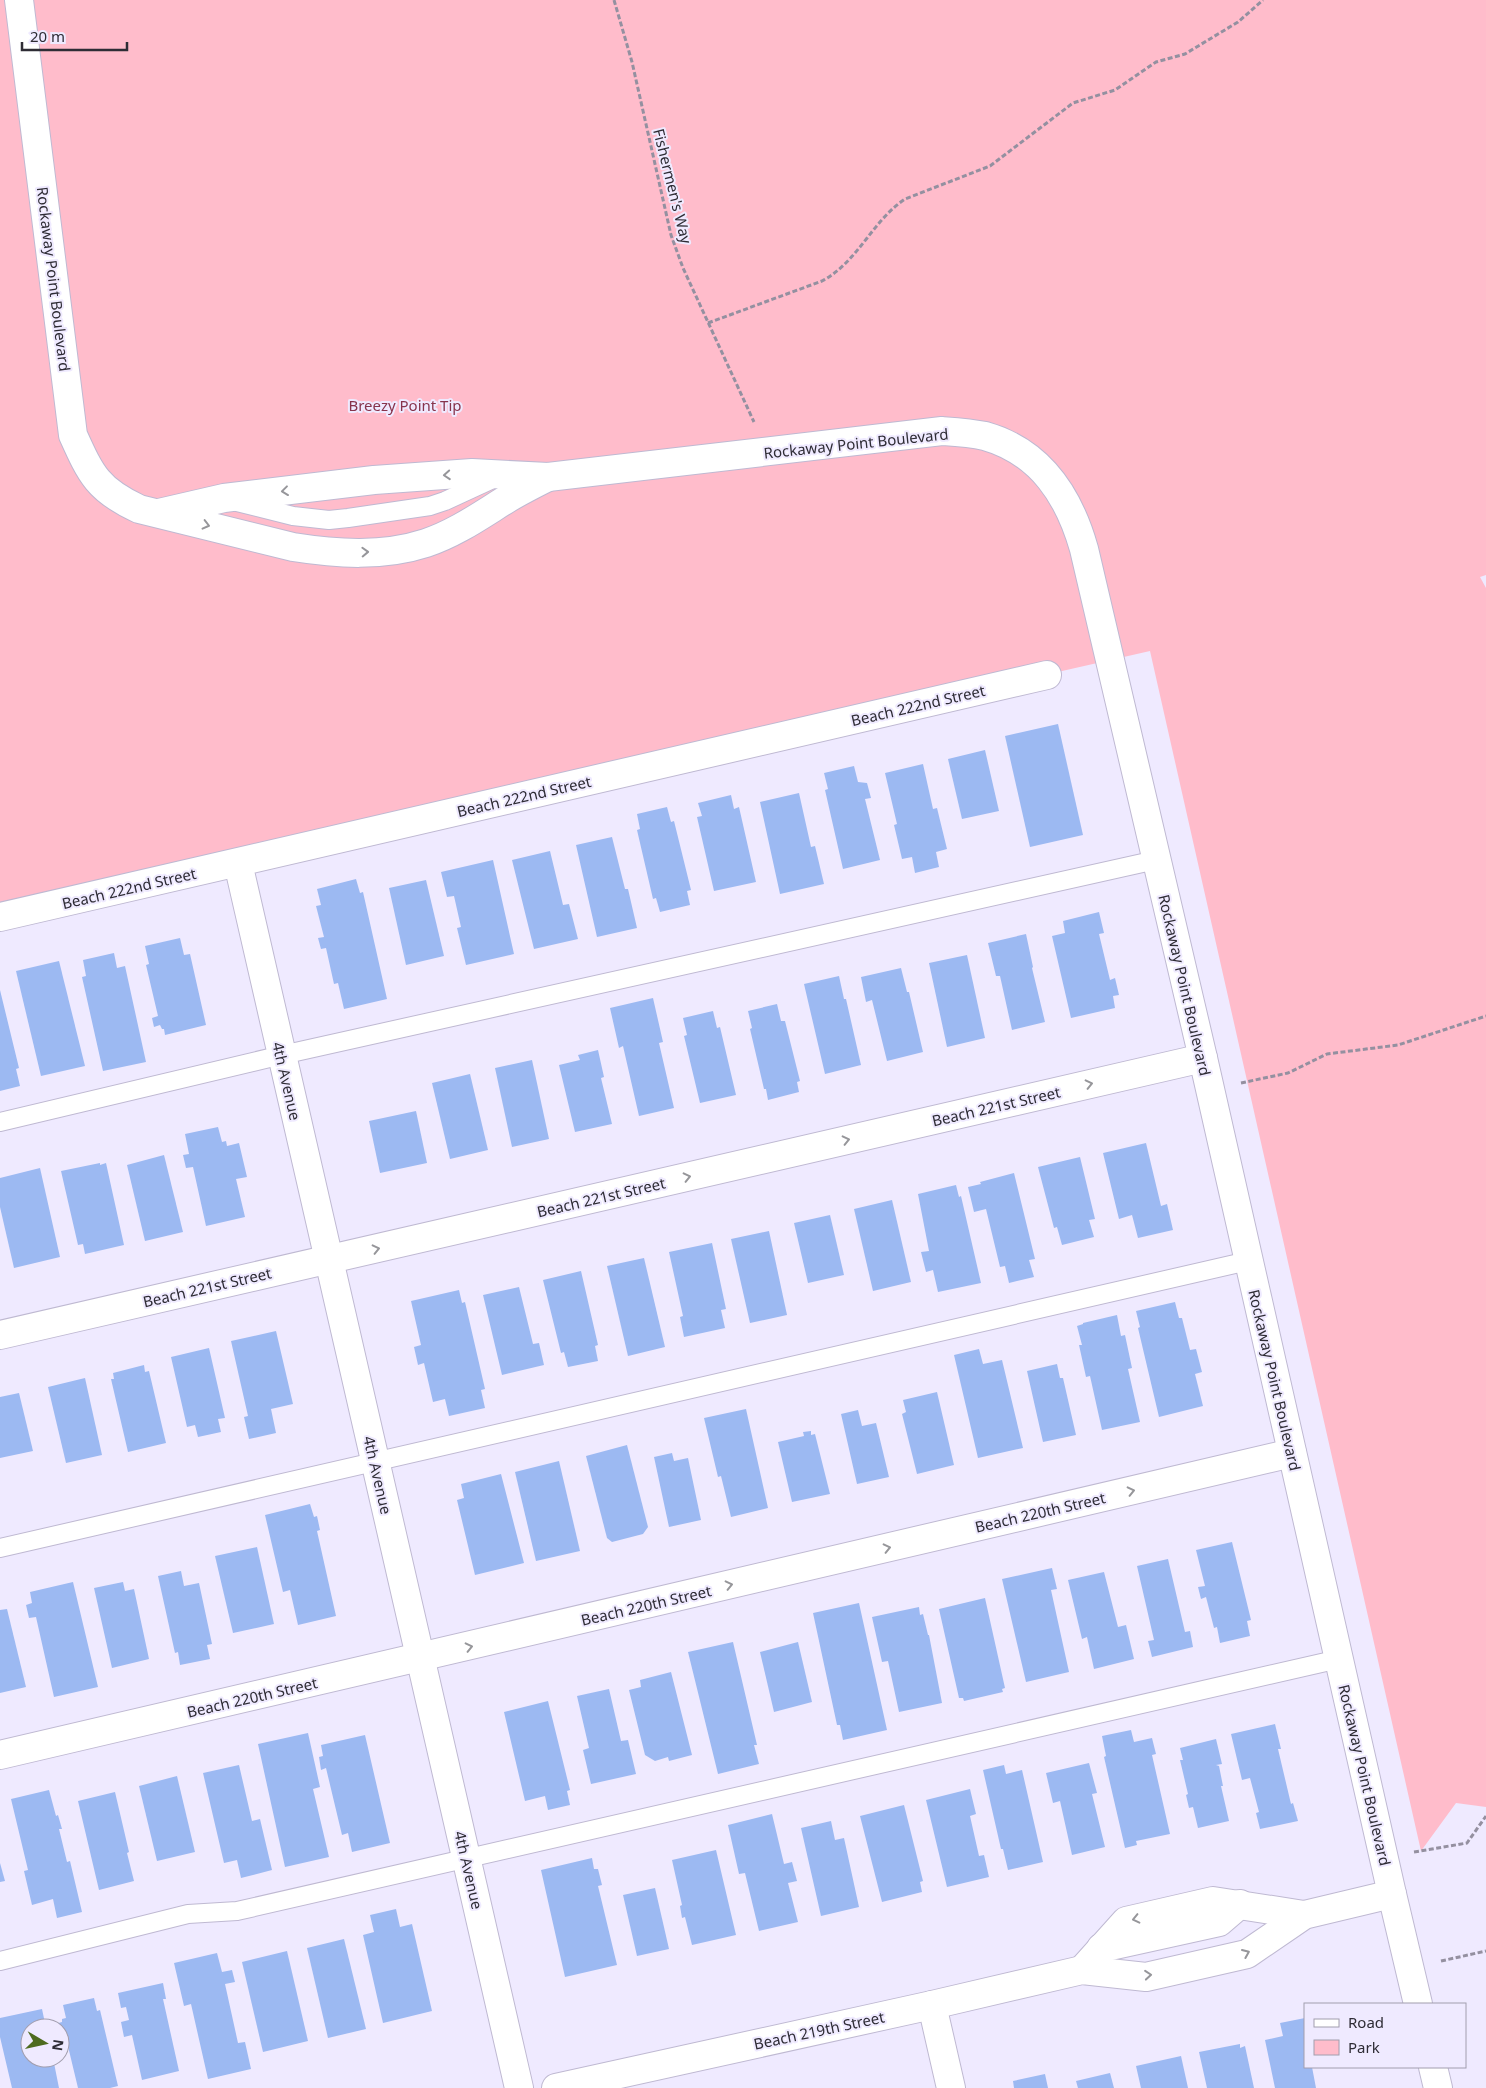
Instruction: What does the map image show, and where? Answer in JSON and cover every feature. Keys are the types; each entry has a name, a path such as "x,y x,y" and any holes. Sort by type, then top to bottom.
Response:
{"street":[{"name":"Rockaway Point Boulevard","path":"19,0 73,435 88,468 103,488 118,499 139,509 293,547 316,551 366,553 410,547 428,542 478,518 548,477"},
{"name":"Rockaway Point Boulevard","path":"159,513 224,498 374,480 472,473 548,477 942,432 985,436 1022,454 1040,468 1054,483 1067,502 1079,532 1202,1058 1418,2003"},
{"name":"Beach 222nd Street","path":"0,917 1047,675"},
{"name":"4th Avenue","path":"238,863 520,2088"},
{"name":"Beach 221st Street","path":"0,1335 1202,1058"},
{"name":"Beach 220th Street","path":"0,1755 1292,1453"},
{"name":"Beach 219th Street","path":"556,2088 1082,1970 1146,1977 1247,1954 1304,1915 1392,1894"},
{"name":"Beach 219th Street","path":"1082,1970 1126,1921 1213,1901 1304,1915"},
{"path":"932,2005 951,2088"},
{"path":"1433,2068 1438,2088"}],"lane":[{"path":"0,1122 282,1055 1156,860"},
{"path":"0,1548 1248,1261"},
{"path":"0,1961 188,1914 236,1911 1339,1659"}],"path":[{"name":"Fishermen's Way","path":"614,0 632,62 671,235 683,268 708,324 768,452"},
{"path":"708,324 822,281 833,275 862,246 894,206 905,199 990,166 1073,103 1115,90 1156,62 1185,54 1238,22 1263,0"},
{"path":"1234,1085 1288,1073 1327,1054 1398,1044 1486,1016"},
{"path":"1384,1858 1468,1843 1486,1816"},
{"path":"1435,1962 1486,1951"}],"green space":[{"name":"Breezy Point Tip","path":"0,0 1486,0 1486,575 1480,577 1486,588 1486,1807 1456,1803 1421,1851 1150,651 0,912"}],"building":[{"path":"1058,724 1083,835 1030,847 1005,736"},
{"path":"985,750 999,811 962,819 948,759"},
{"path":"923,764 933,809 937,808 947,849 936,852 939,867 915,873 912,857 902,859 894,825 897,824 885,773"},
{"path":"854,766 858,782 867,783 871,798 865,799 880,860 843,869 825,790 828,789 824,773"},
{"path":"799,793 811,847 815,846 824,884 780,894 760,802"},
{"path":"731,795 734,809 739,807 756,882 714,891 697,817 702,816 698,803"},
{"path":"667,807 671,822 674,821 691,890 687,891 690,905 660,912 656,898 653,899 637,830 640,829 637,814"},
{"path":"612,837 625,889 628,889 637,928 597,937 576,845"},
{"path":"550,851 563,905 569,904 578,939 534,949 512,860"},
{"path":"493,860 514,954 466,965 457,928 461,927 454,896 447,897 441,872"},
{"path":"356,879 360,893 363,892 387,999 344,1009 338,983 334,984 326,948 321,949 318,938 324,937 316,906 321,905 317,889"},
{"path":"426,880 444,956 406,965 389,888"},
{"path":"1099,912 1104,933 1099,934 1110,980 1115,978 1119,995 1113,996 1115,1008 1071,1018 1052,936 1065,933 1063,921"},
{"path":"1026,934 1045,1022 1012,1030 1000,976 996,976 988,943"},
{"path":"180,938 184,955 190,954 206,1025 165,1035 164,1029 160,1025 154,1027 152,1018 158,1016 146,965 149,964 145,946"},
{"path":"114,953 117,968 125,966 146,1062 103,1071 82,977 86,976 83,960"},
{"path":"967,955 985,1038 947,1047 929,963"},
{"path":"59,961 85,1066 41,1076 16,971"},
{"path":"901,968 907,992 909,992 923,1052 887,1061 872,1000 866,1002 861,977"},
{"path":"839,976 861,1065 825,1074 804,984"},
{"path":"0,990 19,1068 16,1069 20,1086 0,1091"},
{"path":"653,998 663,1042 659,1043 674,1108 639,1116 623,1046 619,1048 610,1008"},
{"path":"777,1004 781,1021 785,1021 800,1081 797,1082 799,1092 768,1100 750,1029 752,1028 748,1011"},
{"path":"713,1011 717,1028 720,1027 736,1095 700,1103 684,1036 687,1035 683,1018"},
{"path":"598,1050 604,1077 601,1078 612,1124 575,1132 559,1065 580,1060 578,1055"},
{"path":"532,1060 549,1139 512,1147 495,1068"},
{"path":"470,1074 488,1150 450,1159 432,1083"},
{"path":"416,1111 427,1163 380,1173 369,1121"},
{"path":"218,1127 222,1142 226,1141 227,1146 239,1143 247,1177 236,1179 245,1217 206,1226 193,1167 186,1168 183,1155 189,1154 185,1134"},
{"path":"1146,1143 1161,1206 1167,1204 1173,1230 1138,1238 1132,1215 1119,1219 1103,1153"},
{"path":"164,1155 183,1232 145,1241 127,1165"},
{"path":"1080,1157 1095,1219 1089,1220 1094,1237 1062,1245 1057,1227 1054,1228 1038,1167"},
{"path":"100,1163 100,1165 106,1163 124,1245 85,1254 83,1244 78,1245 61,1171"},
{"path":"40,1168 60,1257 14,1268 0,1207 0,1178"},
{"path":"1014,1173 1035,1259 1029,1260 1034,1277 1009,1283 1005,1266 1000,1267 986,1209 974,1212 968,1187"},
{"path":"956,1185 959,1197 961,1196 981,1283 938,1292 933,1270 926,1272 921,1252 929,1251 918,1194"},
{"path":"892,1200 911,1282 873,1291 854,1209"},
{"path":"830,1215 844,1275 808,1283 794,1223"},
{"path":"769,1231 787,1315 750,1323 731,1239"},
{"path":"712,1243 726,1309 721,1310 725,1328 684,1337 680,1317 683,1316 669,1252"},
{"path":"644,1258 665,1347 628,1356 607,1266"},
{"path":"581,1271 598,1345 595,1346 598,1361 568,1367 564,1352 561,1353 543,1280"},
{"path":"519,1287 533,1344 539,1343 544,1365 502,1375 483,1295"},
{"path":"459,1290 462,1303 465,1302 485,1389 481,1390 485,1408 449,1416 445,1399 433,1402 424,1363 418,1365 414,1347 421,1345 411,1301"},
{"path":"1175,1302 1179,1318 1182,1318 1190,1350 1196,1349 1202,1372 1195,1374 1203,1406 1159,1417 1138,1328 1140,1327 1136,1311"},
{"path":"1117,1315 1121,1336 1125,1335 1132,1368 1128,1369 1140,1422 1102,1430 1090,1376 1086,1377 1079,1345 1082,1345 1077,1326"},
{"path":"276,1331 293,1404 271,1409 276,1433 249,1439 244,1417 248,1416 231,1341"},
{"path":"209,1348 225,1418 218,1419 221,1432 198,1437 195,1425 187,1427 171,1357"},
{"path":"979,1349 983,1364 1002,1360 1023,1448 978,1458 954,1355"},
{"path":"1057,1364 1060,1378 1063,1378 1076,1435 1043,1442 1027,1371"},
{"path":"144,1365 145,1372 149,1371 166,1443 128,1452 111,1379 114,1379 113,1373"},
{"path":"85,1378 102,1455 66,1463 48,1387"},
{"path":"937,1392 954,1465 917,1474 902,1414 906,1412 903,1400"},
{"path":"19,1393 33,1451 0,1458 0,1397"},
{"path":"746,1409 768,1508 731,1517 721,1476 718,1477 704,1418"},
{"path":"858,1410 862,1426 876,1423 889,1477 857,1484 841,1414"},
{"path":"811,1431 811,1435 815,1434 830,1494 792,1502 778,1442 804,1436 803,1432"},
{"path":"627,1445 648,1527 643,1534 612,1542 607,1538 586,1456"},
{"path":"672,1453 674,1461 688,1458 701,1520 669,1527 654,1457"},
{"path":"559,1461 580,1551 536,1561 515,1472"},
{"path":"501,1474 524,1563 475,1575 457,1500 464,1498 461,1484"},
{"path":"310,1504 314,1517 317,1516 320,1530 317,1531 336,1616 298,1625 290,1590 283,1592 265,1515"},
{"path":"1232,1542 1251,1620 1247,1621 1250,1636 1220,1643 1217,1627 1214,1628 1206,1597 1201,1599 1198,1587 1205,1586 1196,1550"},
{"path":"257,1547 274,1624 233,1633 215,1556"},
{"path":"1168,1559 1185,1632 1190,1631 1193,1647 1152,1657 1148,1641 1154,1640 1137,1566"},
{"path":"1052,1568 1057,1589 1051,1590 1069,1672 1026,1682 1002,1579"},
{"path":"181,1571 184,1586 199,1583 212,1644 207,1645 210,1659 180,1665 178,1652 175,1653 158,1576"},
{"path":"1104,1572 1118,1627 1126,1625 1134,1659 1094,1669 1087,1637 1082,1639 1068,1580"},
{"path":"73,1582 98,1687 54,1697 36,1617 29,1618 26,1605 32,1603 30,1592"},
{"path":"123,1582 125,1591 134,1589 149,1659 112,1668 94,1588"},
{"path":"985,1598 1005,1688 1002,1689 1003,1692 964,1701 963,1698 959,1698 939,1609"},
{"path":"859,1603 887,1730 843,1740 840,1725 837,1725 813,1613"},
{"path":"919,1607 920,1615 923,1614 929,1635 942,1703 899,1712 888,1661 882,1662 872,1617"},
{"path":"7,1609 26,1687 0,1693 0,1610"},
{"path":"733,1642 757,1745 754,1745 759,1764 718,1774 688,1652"},
{"path":"798,1642 812,1702 774,1712 760,1652"},
{"path":"671,1672 692,1755 669,1761 668,1757 655,1761 645,1755 629,1690 641,1687 640,1680"},
{"path":"609,1689 621,1741 628,1740 636,1774 591,1784 583,1750 589,1748 577,1696"},
{"path":"548,1701 570,1790 567,1791 570,1805 548,1810 545,1796 525,1801 504,1712"},
{"path":"1275,1724 1281,1749 1278,1749 1291,1804 1293,1803 1298,1821 1260,1829 1256,1813 1259,1812 1250,1778 1242,1780 1231,1734"},
{"path":"1131,1730 1134,1742 1152,1738 1156,1754 1152,1755 1170,1834 1136,1841 1137,1845 1125,1848 1104,1757 1106,1756 1102,1736"},
{"path":"308,1733 320,1787 313,1789 329,1857 285,1867 258,1744"},
{"path":"365,1735 390,1843 352,1852 348,1833 342,1835 326,1768 321,1770 319,1757 323,1756 321,1745"},
{"path":"1216,1739 1222,1764 1216,1765 1219,1766 1223,1786 1221,1786 1229,1821 1198,1828 1193,1807 1189,1808 1186,1795 1188,1794 1180,1760 1183,1760 1180,1748"},
{"path":"1089,1763 1097,1793 1092,1794 1105,1847 1072,1855 1060,1801 1053,1803 1046,1773"},
{"path":"239,1765 252,1821 260,1819 272,1870 241,1878 237,1860 224,1863 203,1773"},
{"path":"1004,1765 1006,1774 1022,1770 1043,1862 1008,1870 1003,1849 1001,1849 983,1770"},
{"path":"177,1776 195,1852 157,1861 139,1786"},
{"path":"970,1789 976,1814 970,1816 979,1856 984,1855 989,1877 947,1887 926,1800"},
{"path":"49,1790 56,1816 58,1815 62,1829 59,1829 67,1862 70,1861 82,1912 57,1918 53,1899 32,1905 24,1871 28,1870 11,1799"},
{"path":"115,1792 134,1881 99,1890 78,1801"},
{"path":"904,1805 923,1881 920,1882 922,1892 882,1902 860,1816"},
{"path":"772,1814 784,1864 792,1862 797,1881 788,1883 798,1922 759,1931 745,1873 739,1874 728,1825"},
{"path":"831,1821 835,1840 844,1838 859,1907 821,1916 801,1828"},
{"path":"716,1850 736,1935 692,1945 685,1917 682,1918 680,1906 682,1905 672,1860"},
{"path":"592,1858 594,1869 598,1869 602,1885 598,1886 617,1965 565,1977 541,1870"},
{"path":"0,1863 5,1881 0,1882"},
{"path":"655,1888 669,1949 637,1956 623,1895"},
{"path":"396,1909 400,1927 412,1924 432,2011 383,2023 363,1935 374,1932 370,1915"},
{"path":"344,1939 366,2029 328,2038 307,1948"},
{"path":"287,1951 308,2041 263,2052 242,1962"},
{"path":"217,1953 222,1972 232,1970 235,1982 225,1984 238,2043 245,2042 251,2069 208,2079 191,2004 184,2006 174,1963"},
{"path":"163,1983 166,1999 163,1999 179,2071 142,2080 132,2035 124,2037 121,2022 129,2020 126,2007 121,2008 118,1993"},
{"path":"94,1998 97,2011 100,2010 118,2086 110,2088 78,2088 70,2055 70,2018 66,2018 63,2005"},
{"path":"42,2009 44,2018 20,2018 20,2068 55,2068 59,2088 12,2088 0,2037 0,2018"},
{"path":"1304,2018 1304,2068 1312,2068 1316,2088 1275,2088 1265,2040 1283,2036 1280,2023"},
{"path":"1240,2044 1240,2048 1245,2046 1254,2088 1207,2088 1199,2052"},
{"path":"1181,2056 1188,2088 1141,2088 1136,2066"},
{"path":"1110,2073 1114,2088 1078,2088 1076,2081"},
{"path":"1045,2074 1048,2088 1014,2088 1013,2081"}]}
